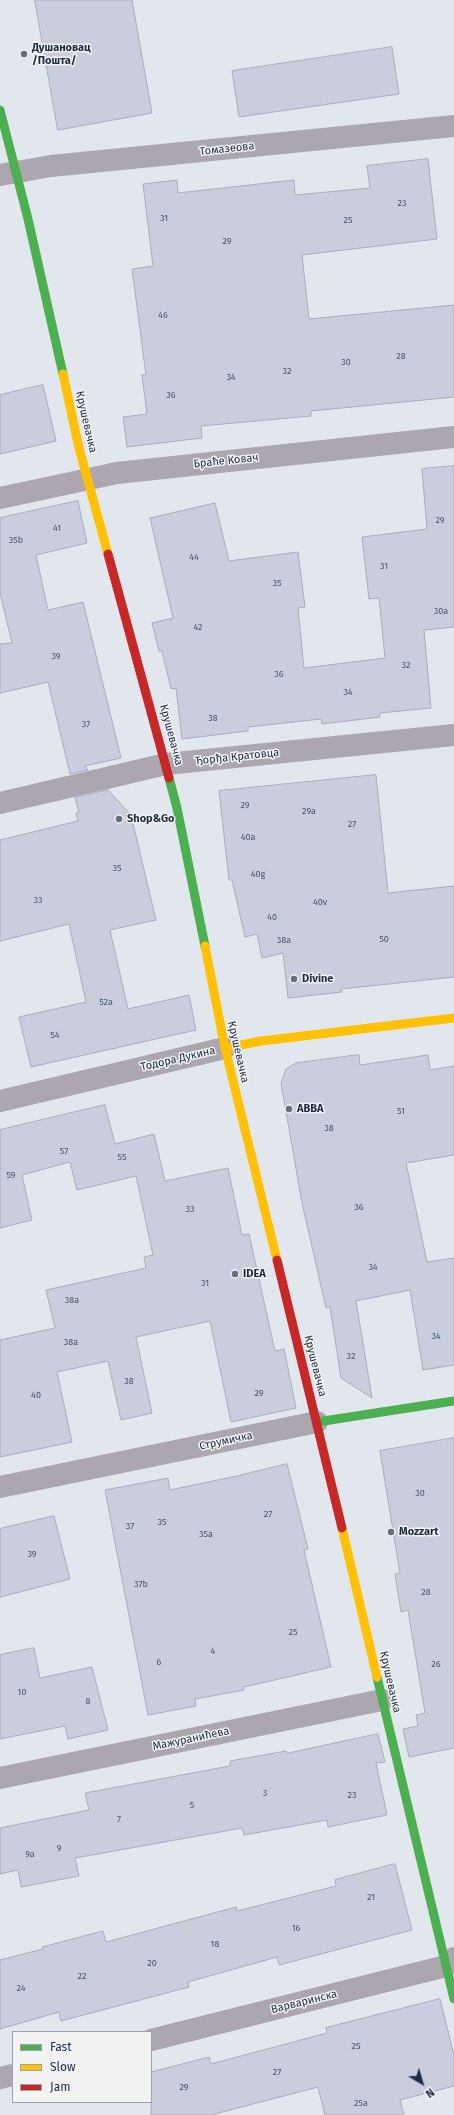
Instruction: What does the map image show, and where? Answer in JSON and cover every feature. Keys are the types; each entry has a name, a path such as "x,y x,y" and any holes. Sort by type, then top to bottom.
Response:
{"main road":[{"name":"Крушевачка","path":"0,110 8,174 87,479 177,808 225,1048 317,1422 382,1700 450,1962 454,1999"},
{"name":"Тодора Дукина","path":"225,1048 261,1041 454,1018"},
{"name":"Струмичка","path":"317,1422 454,1401"}],"street":[{"name":"Томазеова","path":"8,174 52,166 454,126"},
{"name":"Браће Ковач","path":"0,498 117,473 454,437"},
{"name":"Ђорђа Кратовца","path":"0,803 166,764 454,735"},
{"name":"Тодора Дукина","path":"0,1101 225,1048"},
{"name":"Струмичка","path":"0,1487 317,1422"},
{"name":"Мажуранићева","path":"0,1778 382,1700"},
{"name":"Варваринска","path":"152,2040 450,1962"},
{"path":"0,2078 12,2074"}],"building":[{"path":"35,0 132,0 152,113 58,130"},
{"path":"392,47 399,94 239,117 232,71"},
{"path":"428,159 437,239 302,255 309,319 454,305 454,397 311,411 311,416 201,426 202,438 127,447 123,417 147,414 142,375 146,375 132,269 153,266 143,184 177,180 178,193 294,180 295,195 370,188 367,166"},
{"path":"43,385 56,441 0,454 0,395"},
{"path":"454,466 454,627 424,630 431,708 380,713 380,717 322,724 321,719 248,727 248,731 182,739 176,688 171,689 162,651 159,651 152,623 173,618 150,518 215,503 229,561 298,552 305,607 298,608 304,668 385,658 379,598 369,599 362,537 427,529 422,469"},
{"path":"78,501 87,543 36,555 48,610 83,602 121,758 85,766 88,770 70,774 48,682 0,693 0,644 12,643 0,593 0,518"},
{"path":"376,775 388,893 454,886 454,977 341,989 342,992 288,998 283,953 262,958 257,934 245,937 232,880 229,880 219,791"},
{"path":"108,790 131,815 156,920 110,930 128,1009 189,995 196,1030 31,1067 19,1017 86,1002 69,924 0,941 0,840 78,821 76,813 79,813 75,798"},
{"path":"359,1055 360,1065 428,1055 430,1070 454,1066 454,1155 406,1163 427,1262 454,1258 454,1365 423,1370 410,1290 356,1301 372,1398 341,1378 330,1307 326,1308 302,1203 281,1083 286,1069 296,1063"},
{"path":"105,1105 115,1144 154,1134 165,1181 228,1168 242,1235 249,1234 275,1351 284,1349 296,1408 231,1422 210,1321 136,1337 152,1413 121,1420 108,1361 57,1372 72,1442 0,1457 0,1340 55,1328 46,1290 146,1268 144,1257 153,1255 136,1176 77,1190 70,1162 22,1175 32,1220 0,1228 0,1130"},
{"path":"454,1438 454,1748 409,1757 403,1729 418,1726 416,1715 425,1713 408,1610 401,1612 395,1574 400,1573 380,1451"},
{"path":"287,1464 308,1549 304,1550 331,1667 244,1687 244,1690 195,1699 196,1706 148,1715 105,1490 168,1478 170,1490"},
{"path":"54,1516 70,1579 0,1597 0,1529"},
{"path":"34,1648 40,1678 92,1667 108,1730 68,1739 65,1726 0,1739 0,1655"},
{"path":"378,1734 385,1762 376,1763 387,1815 328,1827 327,1820 244,1835 242,1828 75,1858 79,1876 21,1887 18,1870 0,1874 0,1828 89,1810 85,1793 230,1766 230,1761 286,1751 287,1753"},
{"path":"395,1864 412,1930 279,1965 277,1957 188,1982 189,1987 61,2021 59,2012 0,2029 0,1960 103,1931 106,1942 236,1907 237,1911 336,1886 335,1880"},
{"path":"440,1999 454,2055 454,2086 400,2100 404,2115 325,2115 318,2087 211,2115 151,2115 152,2072 209,2057 211,2064 327,2033 326,2028"}],"traffic: fast":[{"path":"0,110 28,219 63,374"},
{"path":"169,778 177,808 205,946"},
{"path":"317,1422 454,1401"},
{"path":"377,1677 454,1999"}],"traffic: slow":[{"path":"63,374 79,448 108,554"},
{"path":"205,946 225,1048 277,1260"},
{"path":"225,1048 261,1041 454,1018"},
{"path":"342,1528 377,1677"}],"traffic: jam":[{"path":"108,554 169,778"},
{"path":"277,1260 342,1528"}],"place":[{"name":"Душановац /Пошта/","path":"24,54"},
{"name":"Shop&Go","path":"119,819"},
{"name":"Divine","path":"294,979"},
{"name":"ABBA","path":"289,1109"},
{"name":"IDEA","path":"235,1274"},
{"name":"Mozzart","path":"391,1532"}]}
